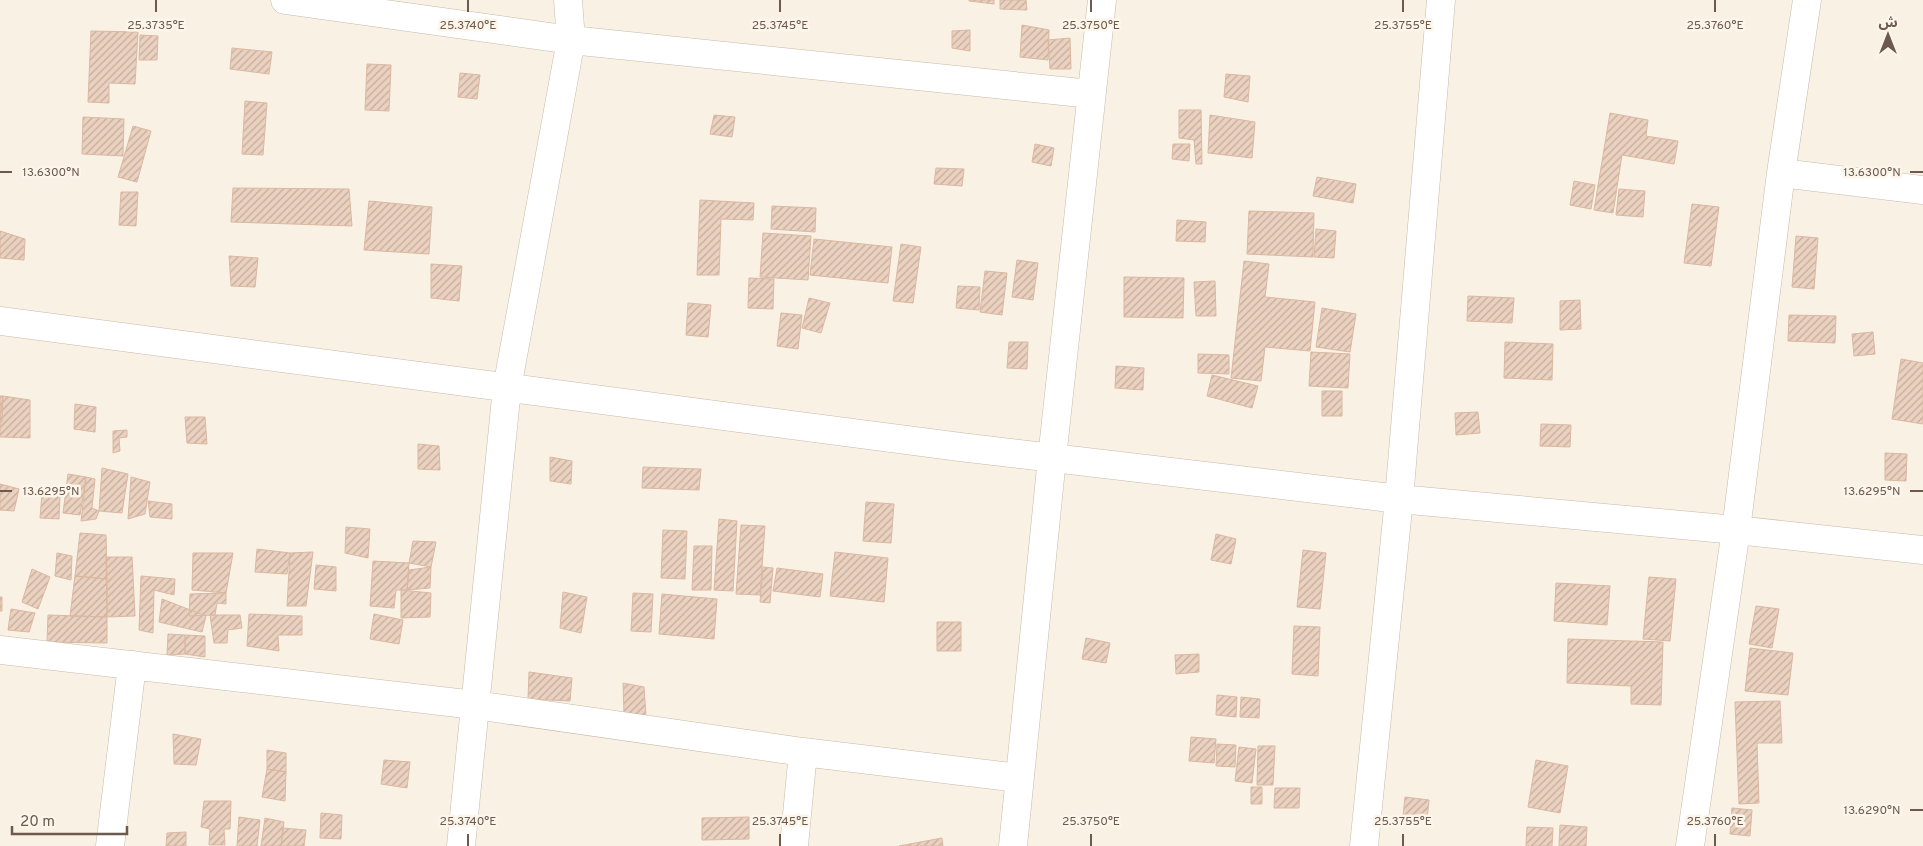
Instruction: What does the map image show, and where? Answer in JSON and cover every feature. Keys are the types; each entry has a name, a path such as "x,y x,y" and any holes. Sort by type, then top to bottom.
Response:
{"street":[{"path":"285,0 571,40 1092,94"},
{"path":"461,846 507,388 571,40 568,0"},
{"path":"1013,846 1052,458 1102,0"},
{"path":"1364,846 1400,499 1441,0"},
{"path":"1690,846 1736,530 1781,173 1807,0"},
{"path":"1781,173 1923,190"},
{"path":"0,321 1052,458 1400,499 1736,530 1923,550"},
{"path":"0,650 475,705 803,752 1019,778"},
{"path":"110,846 132,666"},
{"path":"794,846 803,752"}],"building":[{"path":"994,0 994,4 969,1"},
{"path":"1000,0 1026,0 1027,10 1000,9"},
{"path":"1022,25 1049,30 1048,60 1020,57"},
{"path":"970,30 970,51 952,48 952,31"},
{"path":"91,31 138,32 135,84 109,83 109,103 88,102"},
{"path":"140,35 158,36 157,60 139,60"},
{"path":"1070,38 1071,69 1050,69 1048,40"},
{"path":"232,48 272,52 269,74 230,69"},
{"path":"367,64 391,65 389,111 365,110"},
{"path":"460,73 480,75 477,99 458,97"},
{"path":"1226,74 1250,76 1248,102 1224,97"},
{"path":"245,101 267,103 263,155 242,154"},
{"path":"1179,110 1201,110 1202,164 1196,164 1194,140 1179,138"},
{"path":"1610,113 1648,120 1646,136 1678,141 1674,164 1622,155 1613,213 1594,210"},
{"path":"714,115 735,117 732,137 710,134"},
{"path":"1210,115 1255,122 1252,158 1208,153"},
{"path":"83,117 124,119 123,156 82,154"},
{"path":"133,126 151,131 137,182 118,177"},
{"path":"1035,144 1054,148 1051,166 1032,162"},
{"path":"1173,144 1190,144 1189,161 1172,159"},
{"path":"936,168 964,169 962,186 934,184"},
{"path":"1317,177 1356,184 1353,203 1313,196"},
{"path":"1574,181 1595,185 1591,209 1570,205"},
{"path":"233,188 349,189 352,226 231,222"},
{"path":"1619,189 1645,191 1643,217 1616,215"},
{"path":"121,192 138,192 136,226 119,225"},
{"path":"700,200 754,203 753,220 721,219 719,275 697,275"},
{"path":"369,201 432,207 429,254 364,250"},
{"path":"1692,204 1719,207 1711,266 1684,263"},
{"path":"772,206 816,208 815,232 771,229"},
{"path":"1249,211 1314,213 1313,257 1247,254"},
{"path":"1177,220 1206,222 1205,242 1176,241"},
{"path":"1316,229 1336,231 1334,258 1314,257"},
{"path":"0,231 25,239 24,260 0,258"},
{"path":"763,233 811,236 808,280 760,277"},
{"path":"1796,236 1818,238 1814,289 1792,287"},
{"path":"814,239 892,247 888,283 810,275"},
{"path":"901,244 921,247 913,303 893,301"},
{"path":"229,256 258,258 255,287 231,286"},
{"path":"1017,260 1038,263 1033,300 1012,297"},
{"path":"1244,261 1269,264 1265,297 1315,302 1310,351 1265,347 1261,381 1231,378"},
{"path":"431,264 462,266 459,301 431,298"},
{"path":"985,271 1007,273 1002,315 980,312"},
{"path":"1124,277 1184,278 1183,318 1124,317"},
{"path":"749,278 774,279 773,309 748,308"},
{"path":"1215,281 1216,316 1196,316 1194,282"},
{"path":"958,286 980,287 979,310 956,308"},
{"path":"1468,296 1514,298 1512,323 1467,321"},
{"path":"809,298 830,303 821,333 802,328"},
{"path":"1580,300 1581,329 1560,330 1560,301"},
{"path":"688,303 711,305 708,337 686,335"},
{"path":"1322,308 1356,314 1350,352 1316,347"},
{"path":"781,313 802,315 798,349 777,346"},
{"path":"1789,315 1836,316 1835,343 1788,341"},
{"path":"1873,332 1875,354 1854,356 1852,334"},
{"path":"1009,342 1028,342 1027,369 1007,368"},
{"path":"1505,342 1553,344 1552,380 1504,378"},
{"path":"1311,352 1350,354 1348,388 1309,386"},
{"path":"1198,354 1229,355 1229,374 1198,373"},
{"path":"1901,359 1923,363 1923,424 1892,419"},
{"path":"1116,366 1144,368 1143,390 1115,388"},
{"path":"1212,375 1258,386 1252,408 1207,396"},
{"path":"1322,391 1342,391 1342,416 1322,416"},
{"path":"0,396 3,396 2,422 0,422"},
{"path":"3,396 30,400 30,438 0,437"},
{"path":"75,404 96,407 95,432 74,429"},
{"path":"1478,412 1480,433 1456,435 1455,413"},
{"path":"185,417 205,417 207,444 187,443"},
{"path":"1541,424 1571,425 1570,447 1540,446"},
{"path":"127,430 127,437 119,438 120,451 113,453 113,431"},
{"path":"418,444 439,446 440,470 418,469"},
{"path":"1885,453 1907,454 1906,481 1885,480"},
{"path":"550,457 572,461 571,484 550,481"},
{"path":"643,467 701,469 699,490 642,488"},
{"path":"102,468 128,474 122,513 99,511"},
{"path":"68,474 86,477 80,515 63,513"},
{"path":"86,477 95,479 92,508 99,511 96,519 81,521"},
{"path":"131,477 150,482 145,514 128,519"},
{"path":"0,484 19,489 14,511 0,510"},
{"path":"42,493 60,496 59,519 40,518"},
{"path":"148,501 172,504 172,519 150,517"},
{"path":"866,502 894,504 891,543 863,541"},
{"path":"719,519 737,521 733,591 714,590"},
{"path":"741,525 765,526 760,595 736,594"},
{"path":"346,527 370,529 368,558 345,553"},
{"path":"663,530 687,531 685,579 661,578"},
{"path":"80,533 106,535 107,579 75,576"},
{"path":"1216,534 1236,539 1231,564 1211,560"},
{"path":"413,541 436,542 431,567 409,563"},
{"path":"694,546 712,546 711,590 692,590"},
{"path":"257,549 290,553 287,574 255,572"},
{"path":"1303,550 1326,553 1320,609 1297,607"},
{"path":"313,552 306,606 287,606 290,553"},
{"path":"835,552 888,558 884,602 830,596"},
{"path":"57,553 72,556 71,580 55,576"},
{"path":"193,553 233,553 226,593 192,590"},
{"path":"106,557 132,557 135,616 107,617"},
{"path":"373,561 409,563 407,590 396,590 394,608 370,606"},
{"path":"316,565 336,567 336,591 314,589"},
{"path":"431,567 430,588 407,590 409,570"},
{"path":"763,567 773,568 770,603 760,602"},
{"path":"777,568 823,574 820,597 773,591"},
{"path":"32,569 50,577 38,609 22,602"},
{"path":"75,576 107,579 107,617 70,616"},
{"path":"141,576 175,579 174,595 154,590 153,633 139,630"},
{"path":"1649,577 1676,579 1670,641 1643,639"},
{"path":"1556,583 1610,586 1607,625 1554,621"},
{"path":"401,590 431,593 430,617 401,618"},
{"path":"563,592 587,597 581,633 560,628"},
{"path":"226,593 226,604 217,603 215,615 189,616 190,594"},
{"path":"633,593 653,594 651,632 631,631"},
{"path":"662,594 717,599 714,639 659,634"},
{"path":"0,597 2,597 2,611 0,611"},
{"path":"162,599 206,616 202,632 159,622"},
{"path":"1756,606 1779,609 1772,648 1749,644"},
{"path":"11,609 35,613 29,632 8,630"},
{"path":"249,614 302,616 302,635 278,635 279,651 247,646"},
{"path":"374,614 403,620 399,644 370,639"},
{"path":"48,615 107,617 107,643 47,642"},
{"path":"210,615 240,615 242,628 228,630 227,643 214,643"},
{"path":"937,622 961,622 961,651 937,651"},
{"path":"1294,626 1320,627 1318,676 1292,674"},
{"path":"168,634 185,635 185,654 167,655"},
{"path":"185,635 205,636 205,657 185,654"},
{"path":"1086,638 1110,643 1106,663 1082,659"},
{"path":"1568,639 1663,642 1661,705 1631,704 1631,686 1567,683"},
{"path":"1750,648 1793,653 1788,695 1745,691"},
{"path":"1199,654 1199,672 1176,674 1175,655"},
{"path":"529,672 572,678 570,701 528,699"},
{"path":"623,683 644,687 646,716 624,715"},
{"path":"1217,695 1237,697 1236,717 1216,715"},
{"path":"1241,697 1260,699 1259,718 1240,717"},
{"path":"1780,701 1782,743 1757,743 1759,803 1739,804 1735,702"},
{"path":"173,734 201,739 196,765 174,764"},
{"path":"1191,737 1216,739 1214,763 1189,761"},
{"path":"1217,744 1236,745 1235,767 1216,766"},
{"path":"1258,746 1275,746 1273,785 1257,785"},
{"path":"1239,747 1256,749 1252,783 1235,781"},
{"path":"267,750 286,753 286,772 267,769"},
{"path":"384,760 410,762 407,788 381,784"},
{"path":"1536,760 1568,766 1560,813 1528,807"},
{"path":"267,769 286,772 285,801 262,797"},
{"path":"1251,787 1262,787 1262,804 1251,804"},
{"path":"1275,788 1300,788 1299,808 1274,808"},
{"path":"1405,797 1429,800 1427,820 1403,817"},
{"path":"204,801 231,801 230,829 224,829 225,845 209,845 210,829 201,827"},
{"path":"1732,808 1752,810 1750,836 1730,834"},
{"path":"321,813 342,815 341,839 320,838"},
{"path":"239,817 260,820 257,846 237,846"},
{"path":"749,817 749,839 702,840 702,818"},
{"path":"265,818 284,822 281,846 261,846"},
{"path":"1560,825 1587,827 1586,846 1559,846"},
{"path":"1527,827 1553,828 1552,846 1526,846"},
{"path":"283,828 306,830 304,846 281,846"},
{"path":"186,832 186,846 166,846 167,833"},
{"path":"942,838 943,846 899,846"}]}
